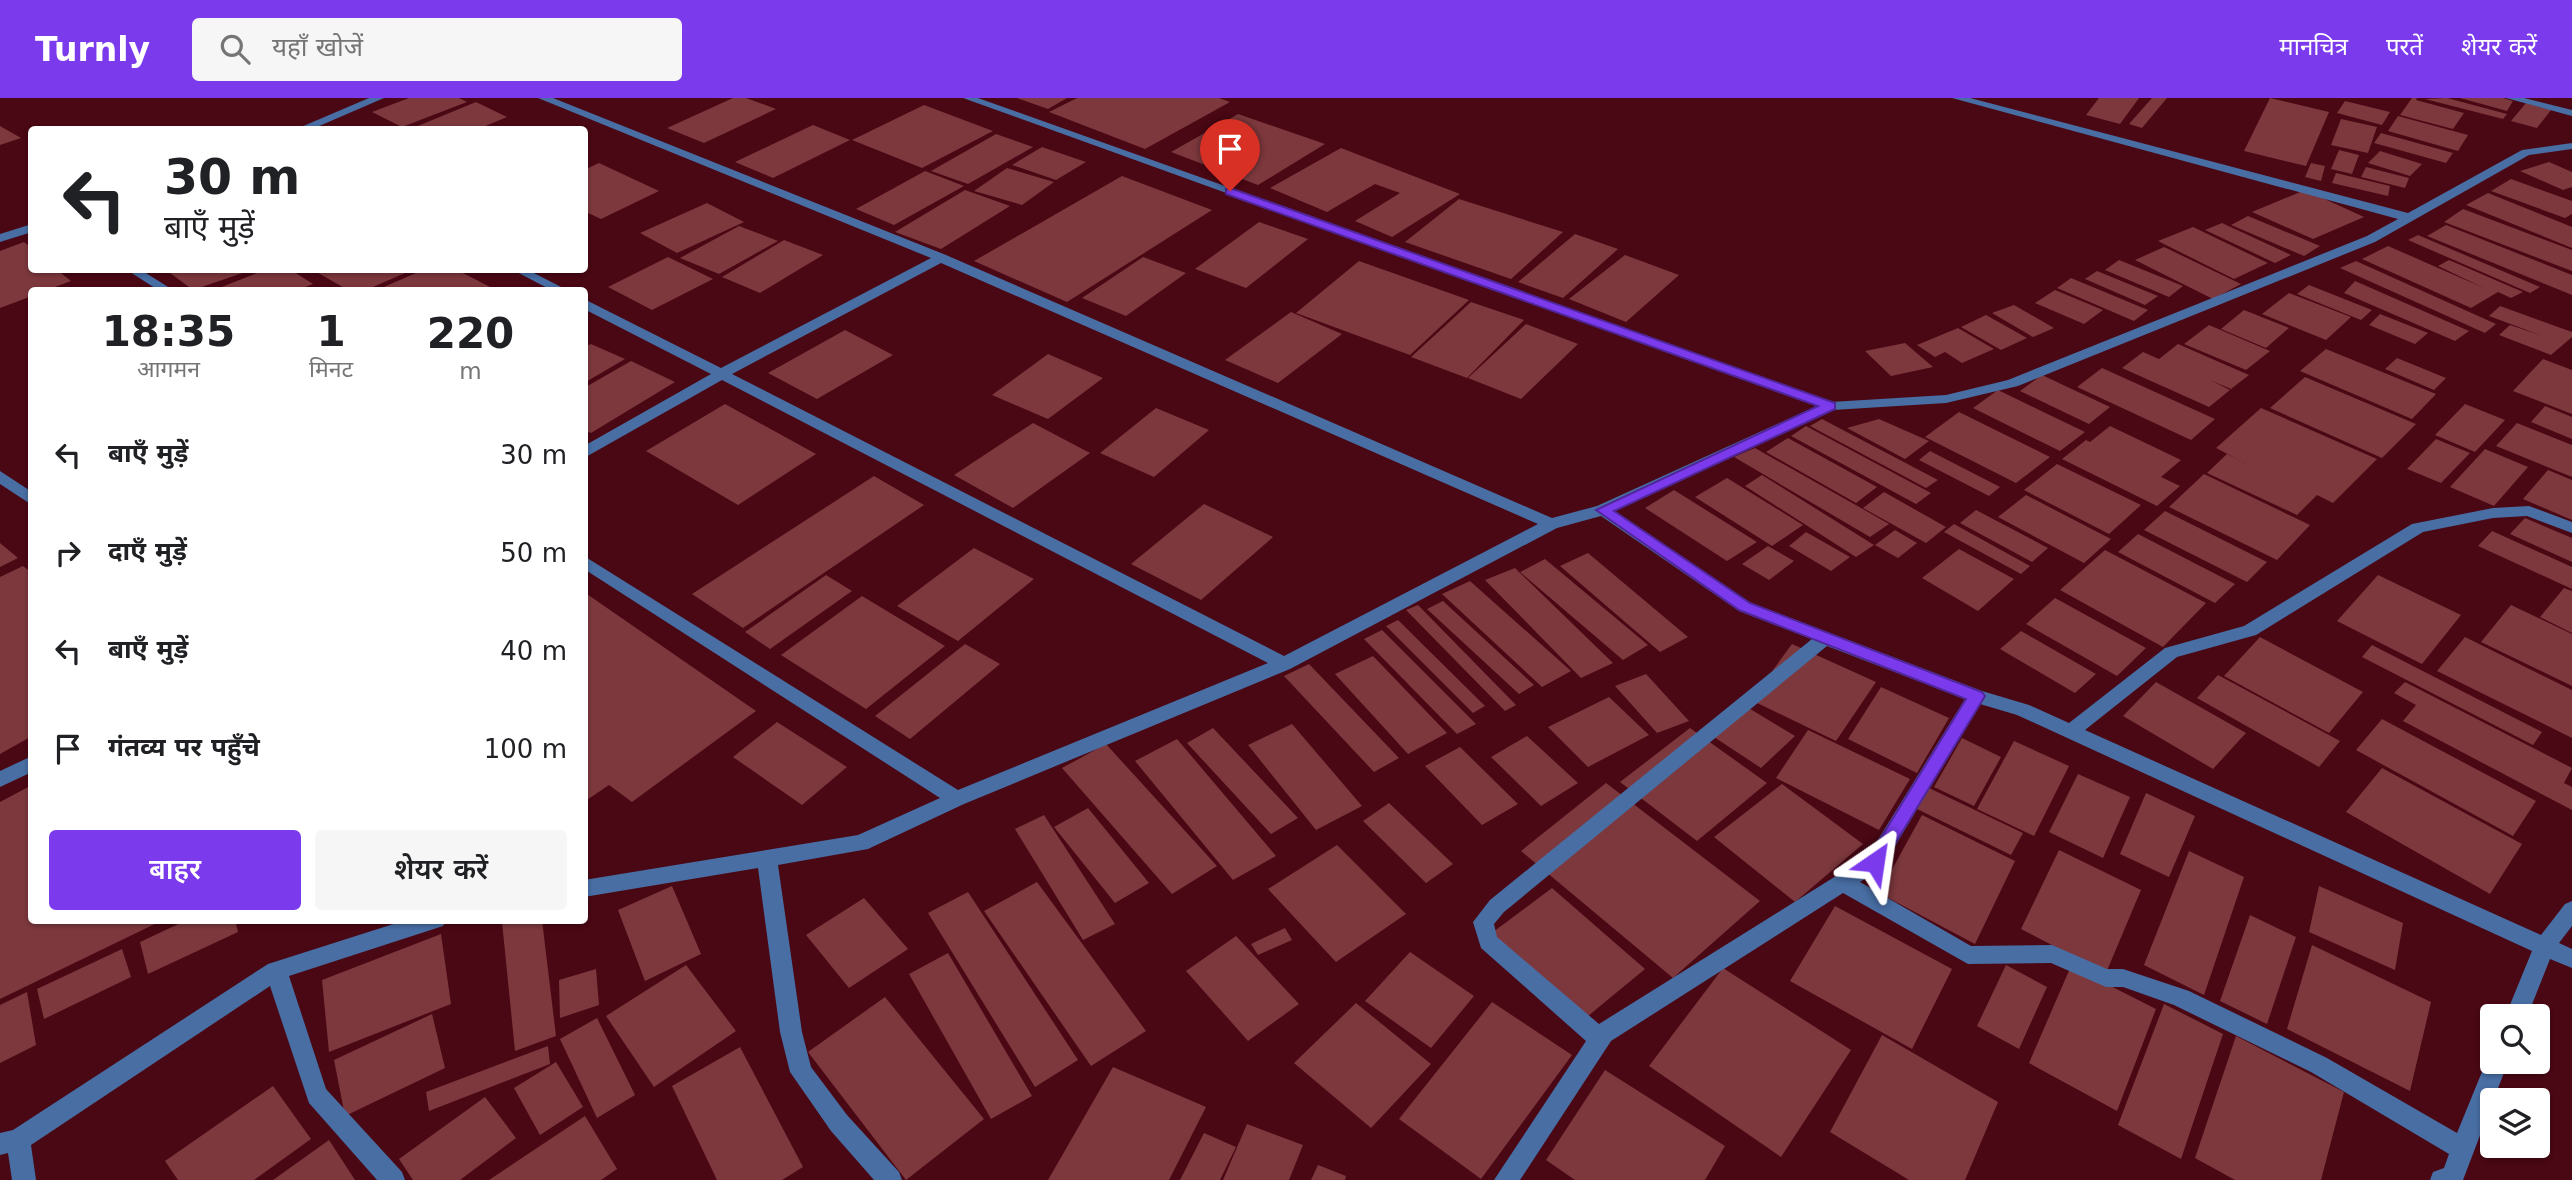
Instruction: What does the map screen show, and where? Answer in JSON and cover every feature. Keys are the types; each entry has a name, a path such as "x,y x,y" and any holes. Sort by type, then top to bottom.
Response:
{"street":[{"path":"309,126 379,98"},
{"path":"543,98 941,258 1551,524"},
{"path":"968,98 1830,406"},
{"path":"1957,98 2407,217"},
{"path":"2511,98 2572,113"},
{"path":"588,888 861,843 957,799 1284,664 1551,524 1603,510 1830,406 1946,399 2013,383 2371,239 2526,152 2572,146"},
{"path":"0,238 28,229"},
{"path":"588,451 723,373 941,258"},
{"path":"139,273 161,287"},
{"path":"525,273 554,287"},
{"path":"588,305 1284,664"},
{"path":"0,476 28,497"},
{"path":"1603,510 1745,607 1976,696 2023,710 2572,959"},
{"path":"2070,732 2171,652 2250,631 2418,528 2493,513 2529,511 2572,528"},
{"path":"588,564 957,799"},
{"path":"1600,1039 1488,942 1483,922 1507,897 1825,638"},
{"path":"1506,1180 1603,1034 1875,862 1976,696"},
{"path":"0,780 28,765"},
{"path":"766,859 791,1032 801,1072 839,1123 890,1180"},
{"path":"1843,882 1968,955 2052,954 2106,978 2123,978 2181,998 2319,1065 2462,1149"},
{"path":"2521,1004 2544,947 2572,910"},
{"path":"24,1180 9,1142 276,971 423,924"},
{"path":"276,971 317,1095 393,1180"},
{"path":"2442,1180 2452,1177 2492,1074"}],"building":[{"path":"409,98 459,98 467,102 405,126 372,112"},
{"path":"733,98 746,98 776,109 704,143 667,128"},
{"path":"1017,98 1067,98 1048,109"},
{"path":"1077,98 1219,98 1230,102 1145,149 1049,112"},
{"path":"2099,98 2139,98 2120,124 2086,115"},
{"path":"2152,98 2167,98 2142,128 2129,124"},
{"path":"2270,98 2329,112 2306,166 2244,151"},
{"path":"2412,98 2464,113 2453,129 2400,115"},
{"path":"2447,98 2507,114 2503,119 2425,99"},
{"path":"2460,98 2503,98 2513,101 2507,111"},
{"path":"2345,101 2390,112 2382,125 2337,113"},
{"path":"476,102 507,117 486,126 418,126"},
{"path":"2526,103 2551,110 2537,128 2511,121"},
{"path":"924,105 993,131 922,168 852,140"},
{"path":"1238,114 1325,144 1258,185 1171,152"},
{"path":"2398,116 2468,135 2458,151 2388,131"},
{"path":"2341,119 2377,127 2368,153 2331,145"},
{"path":"813,125 850,140 773,178 735,162"},
{"path":"0,126 21,138 0,145"},
{"path":"2381,133 2453,153 2446,163 2374,143"},
{"path":"996,134 1033,147 968,184 931,171"},
{"path":"1042,147 1086,162 1056,180 1012,165"},
{"path":"1341,148 1460,194 1392,237 1355,221 1400,193 1375,184 1327,212 1270,188"},
{"path":"2339,150 2359,155 2352,174 2331,169"},
{"path":"2380,151 2422,164 2410,176 2368,163"},
{"path":"2549,162 2572,172 2572,187 2563,190 2520,171"},
{"path":"599,163 659,191 601,219 588,213 588,168"},
{"path":"2311,163 2325,166 2321,181 2305,177"},
{"path":"2366,167 2409,178 2405,188 2361,177"},
{"path":"1007,168 1054,182 1022,205 974,191"},
{"path":"925,171 964,186 894,225 856,209"},
{"path":"2336,173 2390,186 2388,196 2332,183"},
{"path":"1122,176 1212,210 1067,302 974,261"},
{"path":"2511,179 2572,201 2572,214 2565,218 2491,191"},
{"path":"965,190 1010,206 941,249 895,232"},
{"path":"2305,190 2364,217 2313,239 2252,212"},
{"path":"2488,193 2572,227 2572,248 2466,205"},
{"path":"1459,199 1563,232 1511,279 1405,242"},
{"path":"707,203 744,222 677,253 640,233"},
{"path":"2463,209 2572,250 2572,271 2444,222"},
{"path":"2248,216 2320,246 2304,256 2231,225"},
{"path":"1259,222 1308,239 1246,288 1195,269"},
{"path":"2222,223 2291,255 2275,263 2205,230"},
{"path":"2446,225 2572,275 2572,295 2427,236"},
{"path":"739,226 778,241 719,274 680,258"},
{"path":"2193,227 2268,263 2234,279 2158,241"},
{"path":"1575,234 1618,249 1563,298 1518,282"},
{"path":"2418,235 2540,287 2530,293 2408,240"},
{"path":"784,240 823,255 760,293 722,277"},
{"path":"24,242 28,245 28,273 61,273 71,281 55,287 28,287 28,298 0,308 0,251"},
{"path":"2388,246 2484,288 2438,266 2449,260 2523,292 2511,298 2498,292 2471,308 2362,259"},
{"path":"2164,247 2241,284 2213,299 2135,260"},
{"path":"1625,255 1679,275 1626,322 1569,299"},
{"path":"668,257 713,279 652,310 608,287"},
{"path":"1143,257 1186,273 1126,316 1082,298"},
{"path":"2119,260 2183,286 2169,297 2105,270"},
{"path":"1359,261 1469,300 1410,355 1296,313"},
{"path":"2356,261 2496,324 2485,333 2340,268"},
{"path":"2097,271 2158,296 2145,305 2085,279"},
{"path":"170,273 242,273 202,287 189,287"},
{"path":"257,273 296,273 313,284 305,287 222,287"},
{"path":"318,273 405,273 373,287 343,287"},
{"path":"416,273 463,273 490,287 384,287"},
{"path":"2071,278 2148,310 2134,321 2057,288"},
{"path":"2355,281 2469,331 2455,341 2344,293"},
{"path":"2309,285 2372,310 2361,320 2297,294"},
{"path":"2055,290 2103,310 2084,324 2035,303"},
{"path":"2289,293 2351,317 2326,340 2262,314"},
{"path":"1471,302 1524,320 1467,378 1411,357"},
{"path":"2014,305 2054,328 2033,337 1992,313"},
{"path":"2500,306 2572,332 2572,337 2551,355 2499,335 2510,325 2543,336 2489,316"},
{"path":"2244,310 2289,328 2266,348 2221,329"},
{"path":"1291,312 1342,334 1278,383 1225,360"},
{"path":"2380,314 2428,333 2415,344 2369,325"},
{"path":"1986,315 2027,338 2001,350 1961,327"},
{"path":"1526,324 1578,344 1521,399 1468,378"},
{"path":"2209,325 2270,351 2246,370 2184,344"},
{"path":"1958,328 1994,349 1962,363 1945,352 1935,357 1917,345"},
{"path":"845,330 893,355 817,399 768,373"},
{"path":"1905,343 1933,367 1891,376 1865,351"},
{"path":"591,344 625,359 588,381 588,345"},
{"path":"2178,344 2249,375 2231,389 2210,380 2230,390 2209,407 2122,368 2143,352 2159,359"},
{"path":"2326,349 2436,394 2412,419 2300,371"},
{"path":"1048,354 1103,378 1048,419 992,395"},
{"path":"2397,358 2446,378 2434,390 2385,369"},
{"path":"2543,359 2572,370 2572,414 2513,391"},
{"path":"631,361 675,382 591,433 588,432 588,386"},
{"path":"2102,368 2215,419 2191,440 2077,387"},
{"path":"2042,375 2110,407 2089,424 2020,391"},
{"path":"2305,377 2416,424 2382,458 2270,408"},
{"path":"1998,390 2085,432 2060,451 1973,408"},
{"path":"725,404 816,454 738,505 646,451"},
{"path":"2465,404 2505,420 2475,452 2435,435"},
{"path":"2545,406 2572,417 2572,439 2531,422"},
{"path":"1156,408 1209,430 1154,477 1100,453"},
{"path":"2261,408 2377,459 2333,503 2317,495 2297,515 2207,473 2227,454 2245,463 2216,448"},
{"path":"1959,412 2050,457 2016,483 1925,437"},
{"path":"1822,419 1938,480 1926,488 1810,426"},
{"path":"1879,419 1929,441 1905,459 1847,428"},
{"path":"1033,423 1090,453 1013,508 954,475"},
{"path":"2517,423 2572,445 2572,477 2496,446"},
{"path":"1806,426 1931,493 1916,504 1791,436"},
{"path":"2110,426 2181,460 2161,477 2180,486 2157,506 2062,459"},
{"path":"1788,438 1877,487 1856,503 1766,452"},
{"path":"2436,439 2470,453 2441,483 2407,469"},
{"path":"1755,448 1889,524 1870,537 1734,457"},
{"path":"2485,449 2528,467 2494,506 2450,487"},
{"path":"1930,451 2000,487 1989,496 1919,460"},
{"path":"2057,464 2141,505 2109,534 2024,490"},
{"path":"2548,470 2572,480 2572,520 2523,499"},
{"path":"2204,474 2310,525 2277,560 2169,507"},
{"path":"1762,475 1874,545 1856,557 1745,486"},
{"path":"874,476 924,505 743,628 692,594"},
{"path":"1727,478 1803,525 1772,546 1695,497"},
{"path":"1674,490 1757,542 1727,561 1645,508"},
{"path":"1884,492 1946,527 1926,543 1863,508"},
{"path":"2026,495 2111,539 2084,563 1998,517"},
{"path":"1204,504 1273,537 1201,600 1131,564"},
{"path":"1976,510 2048,548 2032,562 1960,523"},
{"path":"2165,511 2267,562 2247,582 2144,530"},
{"path":"2525,518 2572,538 2572,562 2510,534"},
{"path":"1954,524 2030,566 2021,574 1944,532"},
{"path":"1895,530 1917,543 1898,558 1875,545"},
{"path":"2492,531 2572,567 2572,589 2478,546"},
{"path":"1806,532 1850,557 1831,571 1789,546"},
{"path":"2138,534 2235,584 2215,603 2118,552"},
{"path":"0,543 18,558 0,567"},
{"path":"1768,546 1794,561 1769,580 1742,564"},
{"path":"974,548 1034,579 958,641 897,606"},
{"path":"1959,549 2014,579 1978,611 1922,578"},
{"path":"2105,550 2206,603 2163,647 2060,590"},
{"path":"1588,553 1688,637 1660,652 1560,566"},
{"path":"1545,559 1648,645 1623,660 1520,572"},
{"path":"23,566 28,570 28,738 0,754 0,577"},
{"path":"1515,568 1613,663 1581,678 1485,580"},
{"path":"826,575 852,591 770,649 745,632"},
{"path":"2378,575 2461,615 2422,664 2337,621"},
{"path":"1470,581 1571,671 1542,687 1442,594"},
{"path":"2564,588 2572,591 2572,633 2540,617"},
{"path":"588,595 756,711 632,802 609,785 588,799"},
{"path":"862,596 945,646 866,709 781,655"},
{"path":"2055,598 2146,648 2117,676 2026,624"},
{"path":"1443,601 1534,685 1519,694 1427,609"},
{"path":"1418,605 1516,705 1505,711 1406,610"},
{"path":"2511,605 2572,634 2572,686 2481,642"},
{"path":"1398,620 1485,706 1473,713 1386,626"},
{"path":"1382,630 1476,724 1457,734 1364,639"},
{"path":"2021,631 2096,674 2075,693 2000,649"},
{"path":"2260,637 2363,692 2329,733 2224,676"},
{"path":"2465,637 2572,690 2572,738 2437,671"},
{"path":"965,644 1000,664 910,739 875,716"},
{"path":"1792,644 1876,682 1836,741 1751,700"},
{"path":"2372,645 2542,732 2533,745 2362,657"},
{"path":"1373,656 1447,733 1408,754 1335,674"},
{"path":"1309,664 1399,758 1374,772 1284,676"},
{"path":"1646,674 1689,721 1657,733 1615,686"},
{"path":"2218,675 2340,741 2319,767 2197,698"},
{"path":"2156,682 2246,733 2213,769 2123,716"},
{"path":"2405,682 2572,768 2564,783 2572,787 2572,810 2403,721 2416,705 2394,693"},
{"path":"1881,687 1949,718 1917,773 1848,739"},
{"path":"1609,697 1649,735 1588,767 1548,727"},
{"path":"1747,707 1795,736 1761,768 1714,737"},
{"path":"2382,719 2536,801 2513,836 2356,750"},
{"path":"777,722 847,767 802,805 733,757"},
{"path":"1292,724 1362,806 1316,830 1248,745"},
{"path":"1213,728 1298,818 1271,834 1187,743"},
{"path":"1690,728 1767,783 1697,841 1620,782"},
{"path":"1808,730 1910,779 1879,830 1776,778"},
{"path":"1527,736 1578,783 1541,806 1491,757"},
{"path":"1962,738 2001,757 1974,806 1934,787"},
{"path":"1177,739 1276,856 1233,880 1135,761"},
{"path":"2014,741 2069,766 2034,836 1977,809"},
{"path":"1106,744 1217,866 1172,894 1062,768"},
{"path":"1460,747 1518,804 1482,825 1425,766"},
{"path":"2382,768 2522,844 2490,894 2346,812"},
{"path":"2078,774 2130,797 2103,858 2049,832"},
{"path":"1606,783 1760,901 1673,978 1521,851"},
{"path":"1782,784 1863,844 1795,902 1714,837"},
{"path":"28,787 28,924 155,924 0,999 0,802"},
{"path":"1927,787 2023,833 2011,855 1915,808"},
{"path":"2146,793 2195,816 2169,877 2120,854"},
{"path":"1389,803 1453,864 1426,883 1363,821"},
{"path":"1088,808 1149,883 1115,903 1054,827"},
{"path":"1044,815 1115,924 1083,940 1015,829"},
{"path":"1922,815 2015,861 1975,944 1879,893"},
{"path":"1337,845 1406,914 1336,962 1268,889"},
{"path":"2059,850 2141,890 2106,973 2021,929"},
{"path":"2189,851 2244,877 2204,995 2144,965"},
{"path":"1037,882 1146,1031 1091,1066 984,911"},
{"path":"672,886 701,954 645,981 618,910"},
{"path":"2319,886 2403,923 2395,970 2309,932"},
{"path":"1552,888 1645,969 1582,1021 1489,935"},
{"path":"968,892 1078,1060 1035,1087 928,913"},
{"path":"864,898 908,949 849,988 806,935"},
{"path":"1835,906 1952,969 1912,1049 1790,981"},
{"path":"2250,915 2296,937 2267,1024 2220,1001"},
{"path":"178,924 236,924 238,932 148,974 140,942"},
{"path":"502,924 542,924 556,1036 515,1051"},
{"path":"1285,928 1292,940 1258,955 1251,944"},
{"path":"441,934 451,1004 329,1052 322,980"},
{"path":"1236,936 1299,1004 1248,1041 1186,971"},
{"path":"2312,945 2431,1002 2410,1091 2287,1029"},
{"path":"122,949 131,977 44,1019 37,989"},
{"path":"1410,952 1474,996 1431,1048 1365,1001"},
{"path":"948,953 1032,1096 991,1119 909,974"},
{"path":"686,965 736,1031 654,1087 606,1016"},
{"path":"2006,965 2047,987 2019,1049 1977,1026"},
{"path":"2071,966 2156,1009 2117,1111 2029,1063"},
{"path":"1723,968 1851,1050 1781,1157 1649,1066"},
{"path":"596,969 599,1005 560,1018 559,980"},
{"path":"27,992 36,1045 0,1063 0,1005"},
{"path":"885,997 984,1119 906,1180 808,1052"},
{"path":"1492,1002 1572,1055 1481,1179 1399,1119"},
{"path":"1356,1003 1431,1064 1371,1128 1294,1063"},
{"path":"2164,1004 2223,1034 2181,1159 2118,1125"},
{"path":"432,1014 445,1068 345,1116 334,1060"},
{"path":"597,1018 635,1095 597,1118 560,1039"},
{"path":"1882,1035 1998,1102 1965,1180 1909,1180 1830,1132"},
{"path":"2236,1036 2344,1092 2321,1180 2235,1180 2195,1158"},
{"path":"548,1046 550,1064 429,1111 426,1092"},
{"path":"740,1047 803,1167 782,1180 717,1180 672,1086"},
{"path":"556,1062 583,1107 540,1135 514,1088"},
{"path":"1113,1067 1206,1107 1169,1180 1048,1180"},
{"path":"1605,1070 1725,1146 1705,1180 1575,1180 1546,1160"},
{"path":"273,1086 311,1139 254,1180 178,1180 165,1161"},
{"path":"485,1097 516,1138 460,1180 413,1180 399,1159"},
{"path":"585,1116 617,1169 601,1180 489,1180"},
{"path":"1247,1124 1303,1145 1289,1180 1223,1180"},
{"path":"1204,1133 1236,1147 1220,1180 1180,1180"},
{"path":"329,1140 355,1180 273,1180"},
{"path":"1318,1165 1346,1176 1345,1180 1311,1180"}],"route":[{"path":"1230,191 1830,406 1603,510 1745,607 1976,696 1875,862"}]}
